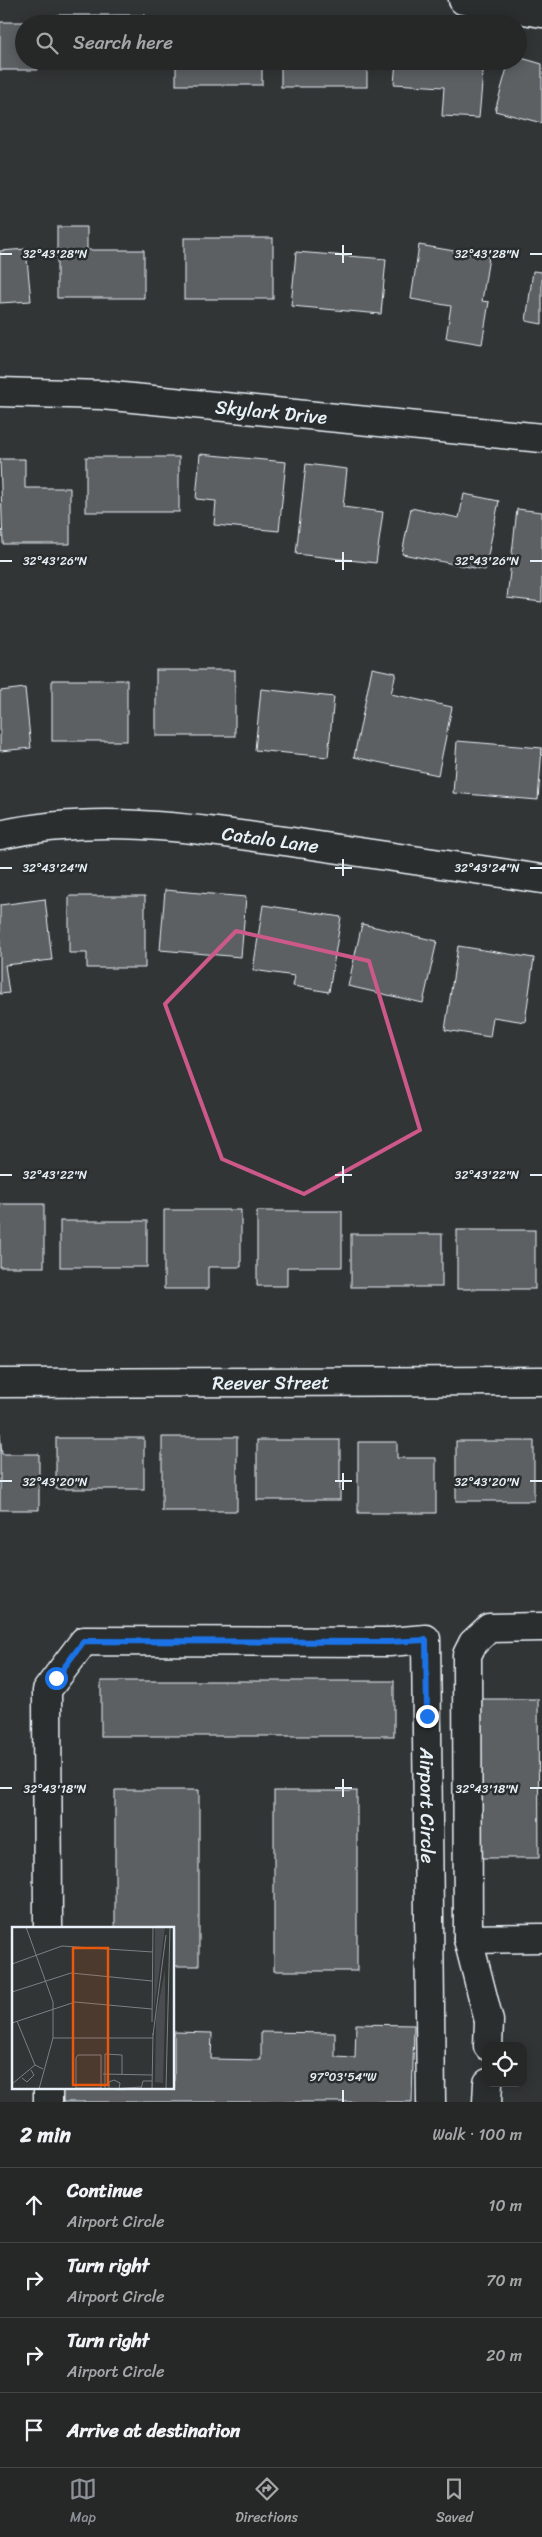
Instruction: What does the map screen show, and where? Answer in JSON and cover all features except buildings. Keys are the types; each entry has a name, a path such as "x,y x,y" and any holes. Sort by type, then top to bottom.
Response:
{"street":[{"path":"463,0 542,13"},
{"name":"Skylark Drive","path":"0,392 102,395 542,438"},
{"name":"Catalo Lane","path":"0,835 38,826 98,824 183,826 542,879"},
{"name":"Reever Street","path":"0,1383 542,1381"},
{"name":"Airport Circle","path":"488,2042 489,2020 468,1939 468,1656 473,1643 489,1628 542,1627"},
{"name":"Airport Circle","path":"48,1927 47,1690 84,1641 389,1642 426,1640 431,2102"},
{"path":"468,1939 542,1938"},
{"path":"487,2102 488,2087"}],"highlighted area":[{"path":"236,931 369,961 420,1130 304,1194 222,1159 165,1004"}],"route":[{"path":"56,1678 84,1641 389,1642 426,1640 427,1716"}]}
